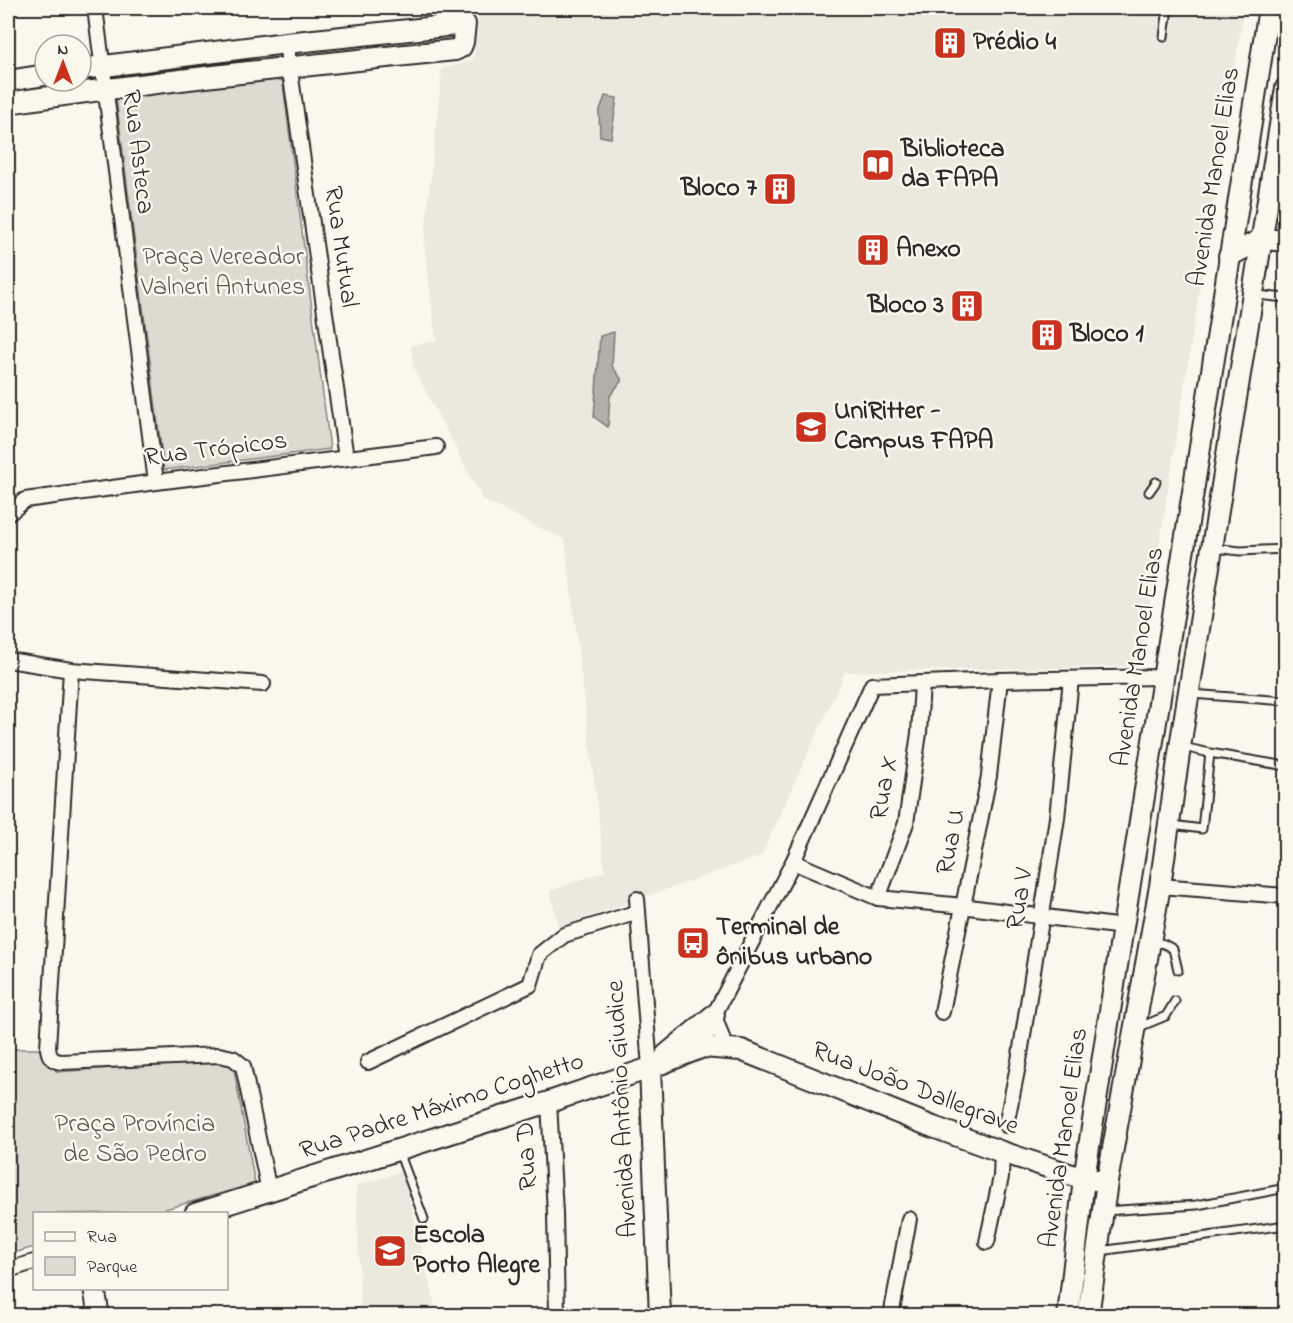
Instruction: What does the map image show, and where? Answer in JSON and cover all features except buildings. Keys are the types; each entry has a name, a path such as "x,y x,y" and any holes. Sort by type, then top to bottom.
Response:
{"main road":[{"name":"Avenida Manoel Elias","path":"1068,1316 1084,1179 1269,8"},
{"path":"8,103 289,67 455,50 461,47 463,42 464,16 286,43 93,67"},
{"path":"8,81 33,77"},
{"name":"Avenida Manoel Elias","path":"1088,1316 1107,1182 1160,886 1286,88"},
{"path":"1229,256 1262,239 1286,241"},
{"path":"1154,735 1181,743"},
{"path":"1149,763 1177,768"},
{"path":"650,1068 714,1016"},
{"name":"Rua Padre Máximo Coghetto","path":"201,1212 549,1102 650,1068 703,1047"},
{"name":"Rua João Dallegrave","path":"703,1047 741,1050 933,1127 1002,1152 1084,1179 1107,1182"},
{"name":"Avenida Antônio Giudice","path":"650,1068 660,1316"},
{"path":"94,1290 99,1316"}],"street":[{"name":"Rua Asteca","path":"95,8 156,482"},
{"name":"Rua Mutual","path":"286,43 346,458"},
{"name":"Rua Trópicos","path":"8,514 25,500 436,447"},
{"path":"8,660 71,670 263,684"},
{"path":"71,670 49,1054 57,1062 219,1055 232,1058 243,1066 269,1191"},
{"path":"703,1047 714,1016 793,862 872,685 1162,677"},
{"name":"Rua V","path":"1006,1125 1043,917 1057,818 1071,679"},
{"name":"Rua U","path":"942,1012 966,906 989,776 1000,680"},
{"name":"Rua X","path":"878,898 906,823 919,733 922,684"},
{"path":"793,862 878,898 966,906 1123,927"},
{"path":"1160,886 1286,896"},
{"name":"Avenida Antônio Giudice","path":"368,1062 530,985 538,955 564,935 638,906 650,1068"},
{"path":"714,1016 726,1048"},
{"name":"Rua D","path":"549,1102 555,1213 557,1316"},
{"path":"987,1242 1001,1177 1002,1152"},
{"path":"891,1316 909,1219"},
{"path":"8,1270 33,1262"}],"lane":[{"path":"1164,37 1168,8"},
{"path":"1253,294 1286,298"},
{"path":"1149,492 1156,482"},
{"path":"1212,548 1240,551 1286,549"},
{"path":"1189,693 1286,701"},
{"path":"1181,743 1210,753 1286,766"},
{"path":"1169,825 1202,829 1210,753"},
{"path":"1150,941 1173,949 1178,970"},
{"path":"1135,1029 1166,1016 1175,1001"},
{"path":"398,1150 424,1220"},
{"path":"1103,1211 1197,1205 1286,1188"},
{"path":"1097,1251 1286,1225"}],"shaded area":[{"name":"UniRitter - Campus FAPA","path":"480,8 1244,8 1140,666 845,672 761,856 559,927 550,891 605,871 565,540 483,500 413,367 411,345 436,341 424,243 442,69 473,60"},
{"path":"605,96 617,98 611,138 600,136 599,112"},
{"path":"614,332 612,366 622,380 610,396 608,427 594,417 600,336"},
{"name":"Escola Porto Alegre","path":"403,1171 437,1315 361,1315 356,1186"}],"green space":[{"name":"Praça Vereador Valneri Antunes","path":"282,76 330,449 164,470 116,98"},
{"name":"Praça Província de São Pedro","path":"8,1049 39,1049 57,1072 232,1059 255,1184 155,1212 33,1212 33,1247 8,1255"}],"place":[{"name":"Prédio 4","path":"950,43"},
{"name":"Biblioteca da FAPA","path":"878,165"},
{"name":"Bloco 7","path":"780,189"},
{"name":"Anexo","path":"873,250"},
{"name":"Bloco 3","path":"967,306"},
{"name":"Bloco 1","path":"1047,335"},
{"name":"UniRitter - Campus FAPA","path":"811,427"},
{"name":"Terminal de ônibus urbano","path":"693,943"},
{"name":"Escola Porto Alegre","path":"390,1251"}]}
